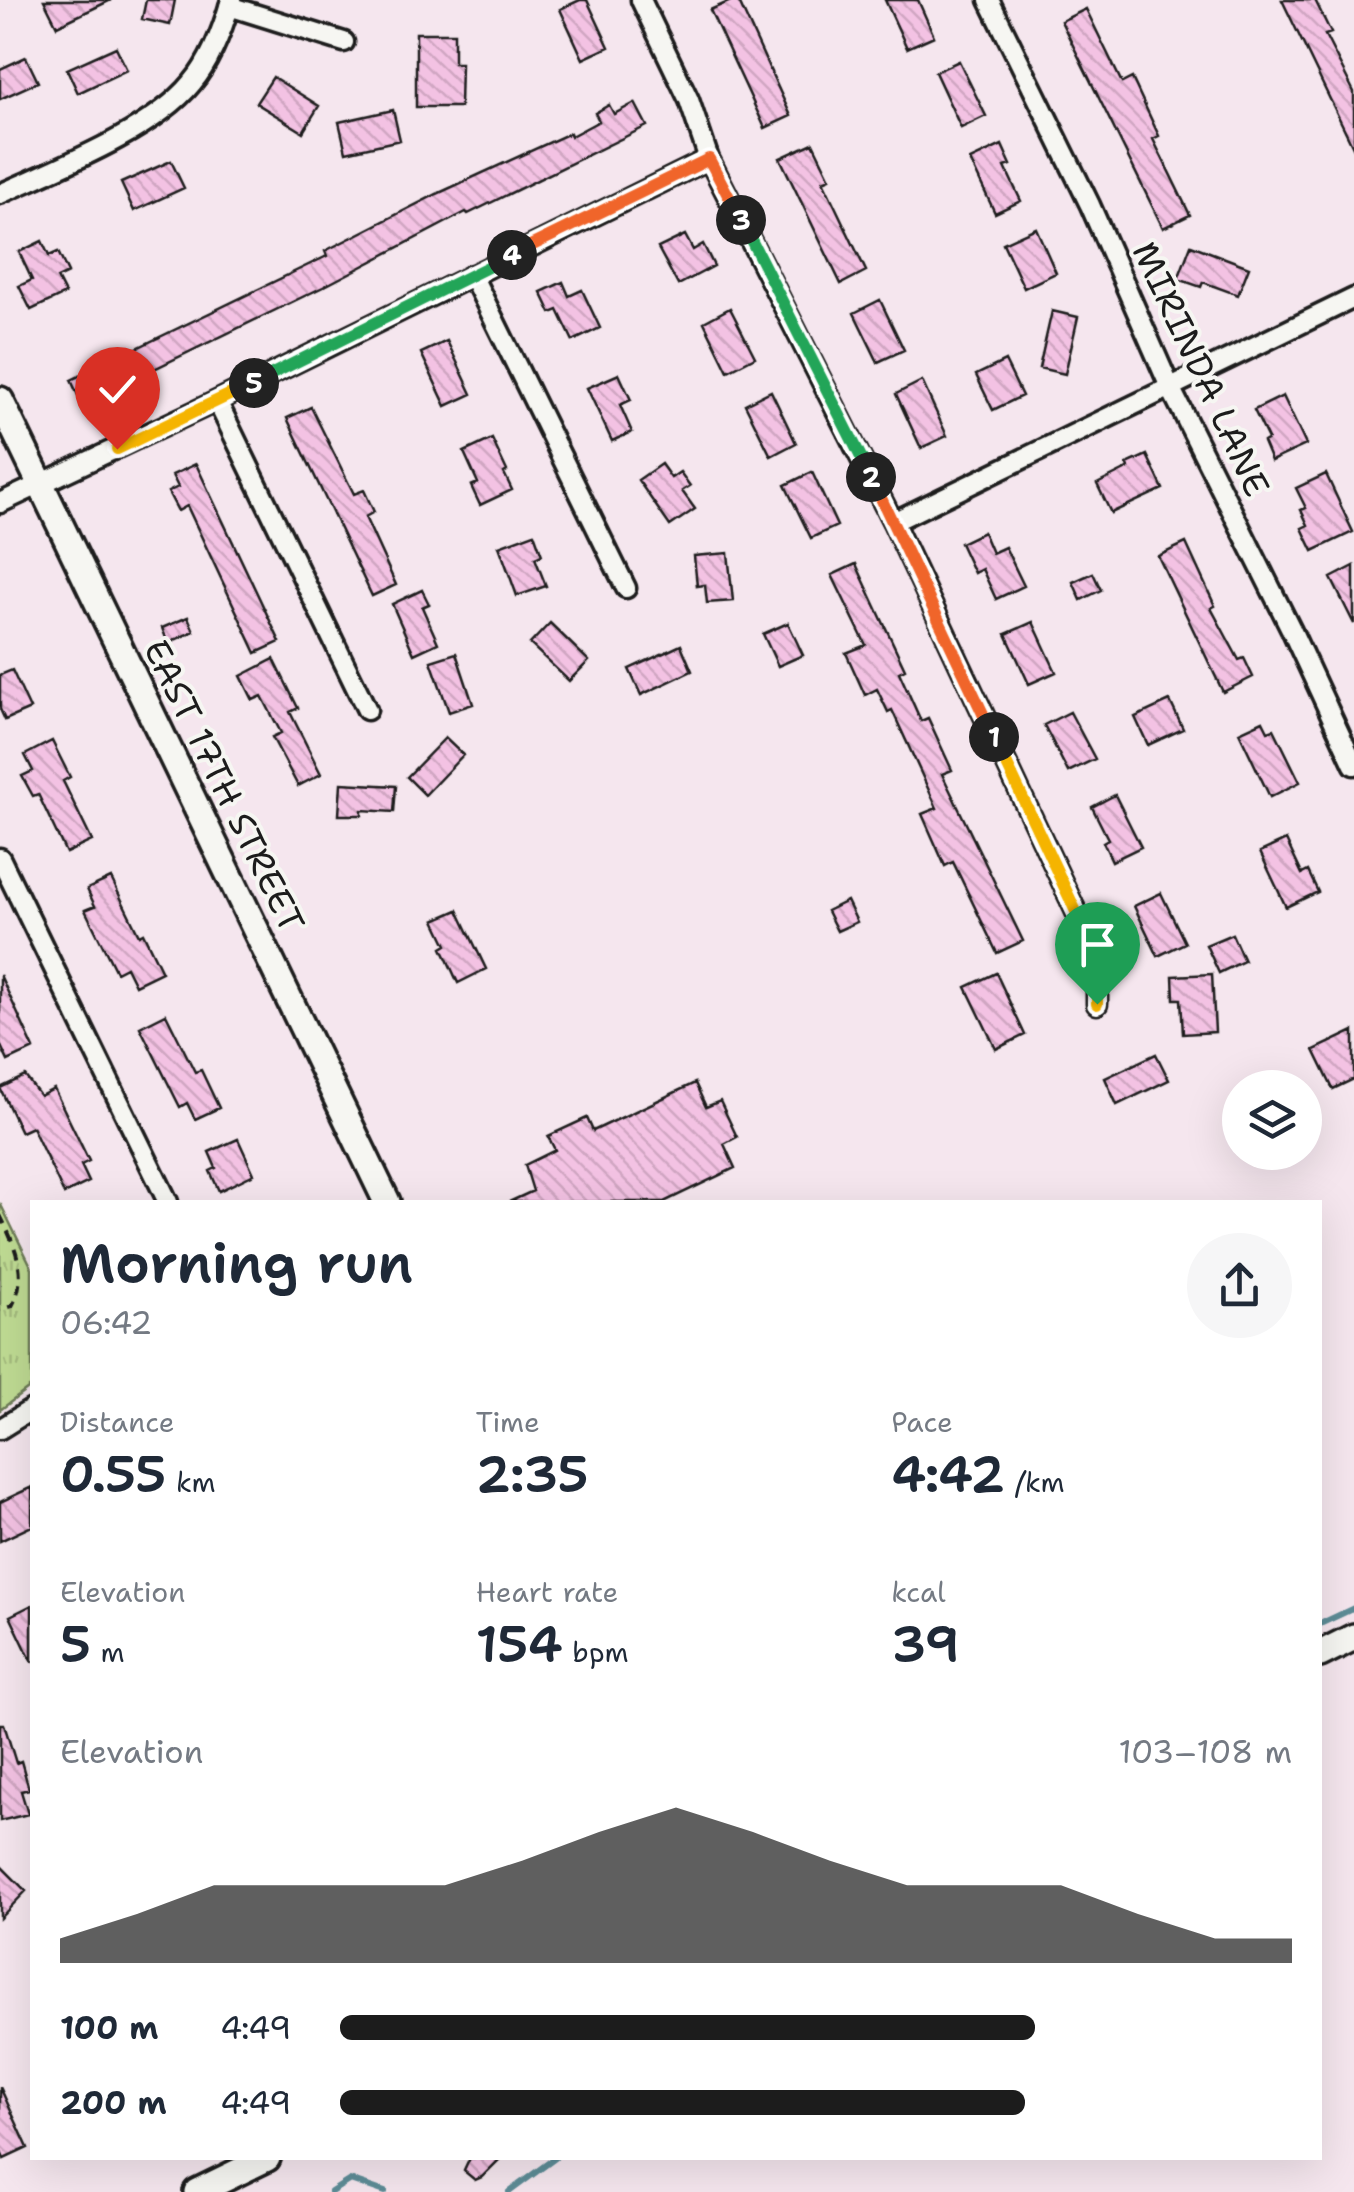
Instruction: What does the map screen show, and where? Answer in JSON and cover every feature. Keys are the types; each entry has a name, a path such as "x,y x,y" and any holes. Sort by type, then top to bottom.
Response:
{"main road":[{"name":"EAST 17TH STREET","path":"0,400 386,1200"},
{"path":"1322,1653 1354,1638"},
{"path":"197,2192 263,2160"}],"street":[{"path":"641,0 689,100 709,159 893,522 1087,935 1097,969 1097,1004"},
{"name":"MIRINDA LANE","path":"988,0 1090,205 1169,385 1354,765"},
{"path":"0,194 87,154 174,101 192,84 210,56 230,3 344,42"},
{"path":"0,503 709,159"},
{"path":"472,275 626,588"},
{"path":"893,522 1354,298"},
{"path":"217,401 367,710"},
{"path":"0,858 167,1200"},
{"path":"0,1429 30,1409"}],"path":[{"path":"0,1214 21,1267 21,1289 12,1306 0,1310"}],"green space":[{"path":"0,1203 30,1264 30,1388 0,1410"}],"building":[{"path":"44,0 111,0 57,26"},
{"path":"146,0 175,0 170,25 142,19"},
{"path":"587,0 609,47 583,59 560,9"},
{"path":"738,0 791,116 765,128 710,10"},
{"path":"885,0 918,0 934,36 907,48"},
{"path":"1282,0 1315,0 1331,33 1325,35 1354,92 1354,149"},
{"path":"1086,9 1122,83 1132,78 1159,136 1153,139 1190,215 1163,228 1061,21"},
{"path":"416,33 454,33 454,63 461,63 460,107 416,107"},
{"path":"116,47 127,70 78,93 67,69"},
{"path":"26,57 38,82 0,99 0,69"},
{"path":"959,61 986,116 961,128 935,72"},
{"path":"273,77 319,106 303,132 256,103"},
{"path":"635,103 647,126 82,404 71,380 327,256 325,251 437,194 570,133 571,136 599,121 595,113 609,105 614,114"},
{"path":"393,110 400,140 346,152 339,122"},
{"path":"813,143 830,178 823,181 866,271 841,284 780,158"},
{"path":"1002,145 1011,165 1005,167 1021,201 995,213 970,160"},
{"path":"171,161 184,188 134,211 121,183"},
{"path":"1036,228 1056,273 1024,288 1003,243"},
{"path":"685,235 693,250 703,244 714,266 678,285 658,248"},
{"path":"42,241 49,256 58,252 68,273 57,278 65,294 31,310 19,286 32,280 19,252"},
{"path":"1191,245 1249,267 1238,295 1203,282 1201,287 1178,279"},
{"path":"563,282 569,296 582,290 600,328 573,341 558,310 551,313 541,292"},
{"path":"880,300 904,350 878,362 854,313"},
{"path":"730,308 755,357 728,371 704,322"},
{"path":"1052,311 1078,317 1065,374 1039,368"},
{"path":"447,341 472,394 446,406 421,353"},
{"path":"1005,361 1022,396 993,410 976,375"},
{"path":"619,374 631,400 620,405 632,432 612,441 587,388"},
{"path":"922,381 947,436 921,448 896,394"},
{"path":"771,391 796,443 771,456 745,404"},
{"path":"1283,396 1306,445 1271,461 1263,442 1268,439 1254,410"},
{"path":"311,407 354,494 364,490 374,512 365,517 396,585 372,596 287,418"},
{"path":"492,439 512,490 480,505 471,486 478,483 464,452"},
{"path":"1147,455 1163,489 1111,513 1097,484"},
{"path":"196,464 280,642 256,653 187,506 178,511 168,492 178,487 172,475"},
{"path":"661,464 671,478 680,472 690,486 682,491 695,509 670,526 638,480"},
{"path":"812,472 837,526 811,538 785,485"},
{"path":"1326,474 1353,532 1313,551 1302,528 1308,525 1301,510 1306,508 1296,488"},
{"path":"983,532 992,553 1005,547 1024,586 996,599 982,569 974,573 960,543"},
{"path":"534,533 542,555 535,558 546,586 517,596 499,546"},
{"path":"1186,543 1215,606 1211,608 1239,660 1244,658 1253,677 1223,692 1158,556"},
{"path":"728,553 733,601 707,603 705,585 697,586 694,556"},
{"path":"856,564 905,669 899,672 921,721 928,718 952,770 942,774 1023,941 997,953 953,862 945,866 922,814 937,808 892,710 888,712 877,689 865,695 846,653 866,645 832,575"},
{"path":"1354,566 1354,624 1331,578"},
{"path":"1093,573 1101,590 1081,600 1073,582"},
{"path":"422,590 429,604 422,607 438,643 414,654 392,604"},
{"path":"188,617 194,631 168,643 162,628"},
{"path":"1033,622 1056,672 1029,684 1006,634"},
{"path":"550,623 589,661 569,681 530,644"},
{"path":"788,623 803,655 778,666 763,634"},
{"path":"681,645 692,671 641,695 629,669"},
{"path":"456,653 473,704 449,712 431,661"},
{"path":"274,659 298,708 290,712 321,774 298,786 272,737 281,733 262,696 253,700 241,676"},
{"path":"12,670 30,709 5,720 0,709 0,675"},
{"path":"1170,701 1183,729 1148,745 1135,717"},
{"path":"1070,712 1095,759 1068,772 1044,725"},
{"path":"1263,721 1268,731 1274,729 1300,782 1270,797 1239,732"},
{"path":"445,738 463,755 425,795 407,777"},
{"path":"52,741 70,777 63,781 92,841 66,853 38,794 33,796 22,776 33,771 25,755"},
{"path":"341,783 396,786 394,812 362,810 362,815 339,815"},
{"path":"1115,795 1141,847 1112,861 1103,842 1108,839 1092,807"},
{"path":"1286,840 1302,874 1308,871 1318,892 1286,907 1260,852"},
{"path":"111,878 162,972 135,985 126,967 116,972 85,910 95,906 87,889"},
{"path":"1161,893 1185,943 1158,956 1134,906"},
{"path":"847,901 857,922 837,931 827,911"},
{"path":"458,910 486,969 458,983 442,948 447,945 435,920"},
{"path":"1232,934 1244,961 1219,973 1206,945"},
{"path":"996,973 1025,1035 996,1049 966,987"},
{"path":"1212,974 1215,1032 1183,1034 1181,999 1174,999 1173,976"},
{"path":"0,975 34,1049 8,1061 0,1044"},
{"path":"166,1014 195,1072 201,1070 219,1108 195,1119 187,1103 180,1107 140,1027"},
{"path":"1354,1031 1354,1079 1333,1089 1314,1050"},
{"path":"1156,1054 1169,1080 1117,1105 1105,1078"},
{"path":"25,1076 40,1096 54,1089 89,1161 81,1165 89,1182 64,1194 32,1127 21,1132 0,1088"},
{"path":"695,1083 706,1107 720,1101 737,1137 724,1144 735,1168 668,1200 513,1200 533,1191 525,1165 555,1150 548,1136 587,1118 593,1131"},
{"path":"238,1139 254,1174 219,1191 210,1171 216,1168 209,1152"},
{"path":"30,1488 30,1527 0,1541 0,1502"},
{"path":"30,1606 30,1658 10,1616"},
{"path":"0,1724 4,1724 16,1763 21,1761 29,1789 21,1791 28,1814 0,1821"},
{"path":"0,1865 26,1891 0,1918"},
{"path":"0,2087 28,2148 4,2159 0,2150"},
{"path":"469,2160 499,2160 475,2180 464,2171"}],"waterway":[{"path":"1322,1623 1354,1608"},
{"path":"509,2192 552,2160"},
{"path":"331,2192 350,2180 385,2192"}],"route":[{"path":"117,449 709,159 893,522 1087,935 1097,969 1097,1004"}]}
